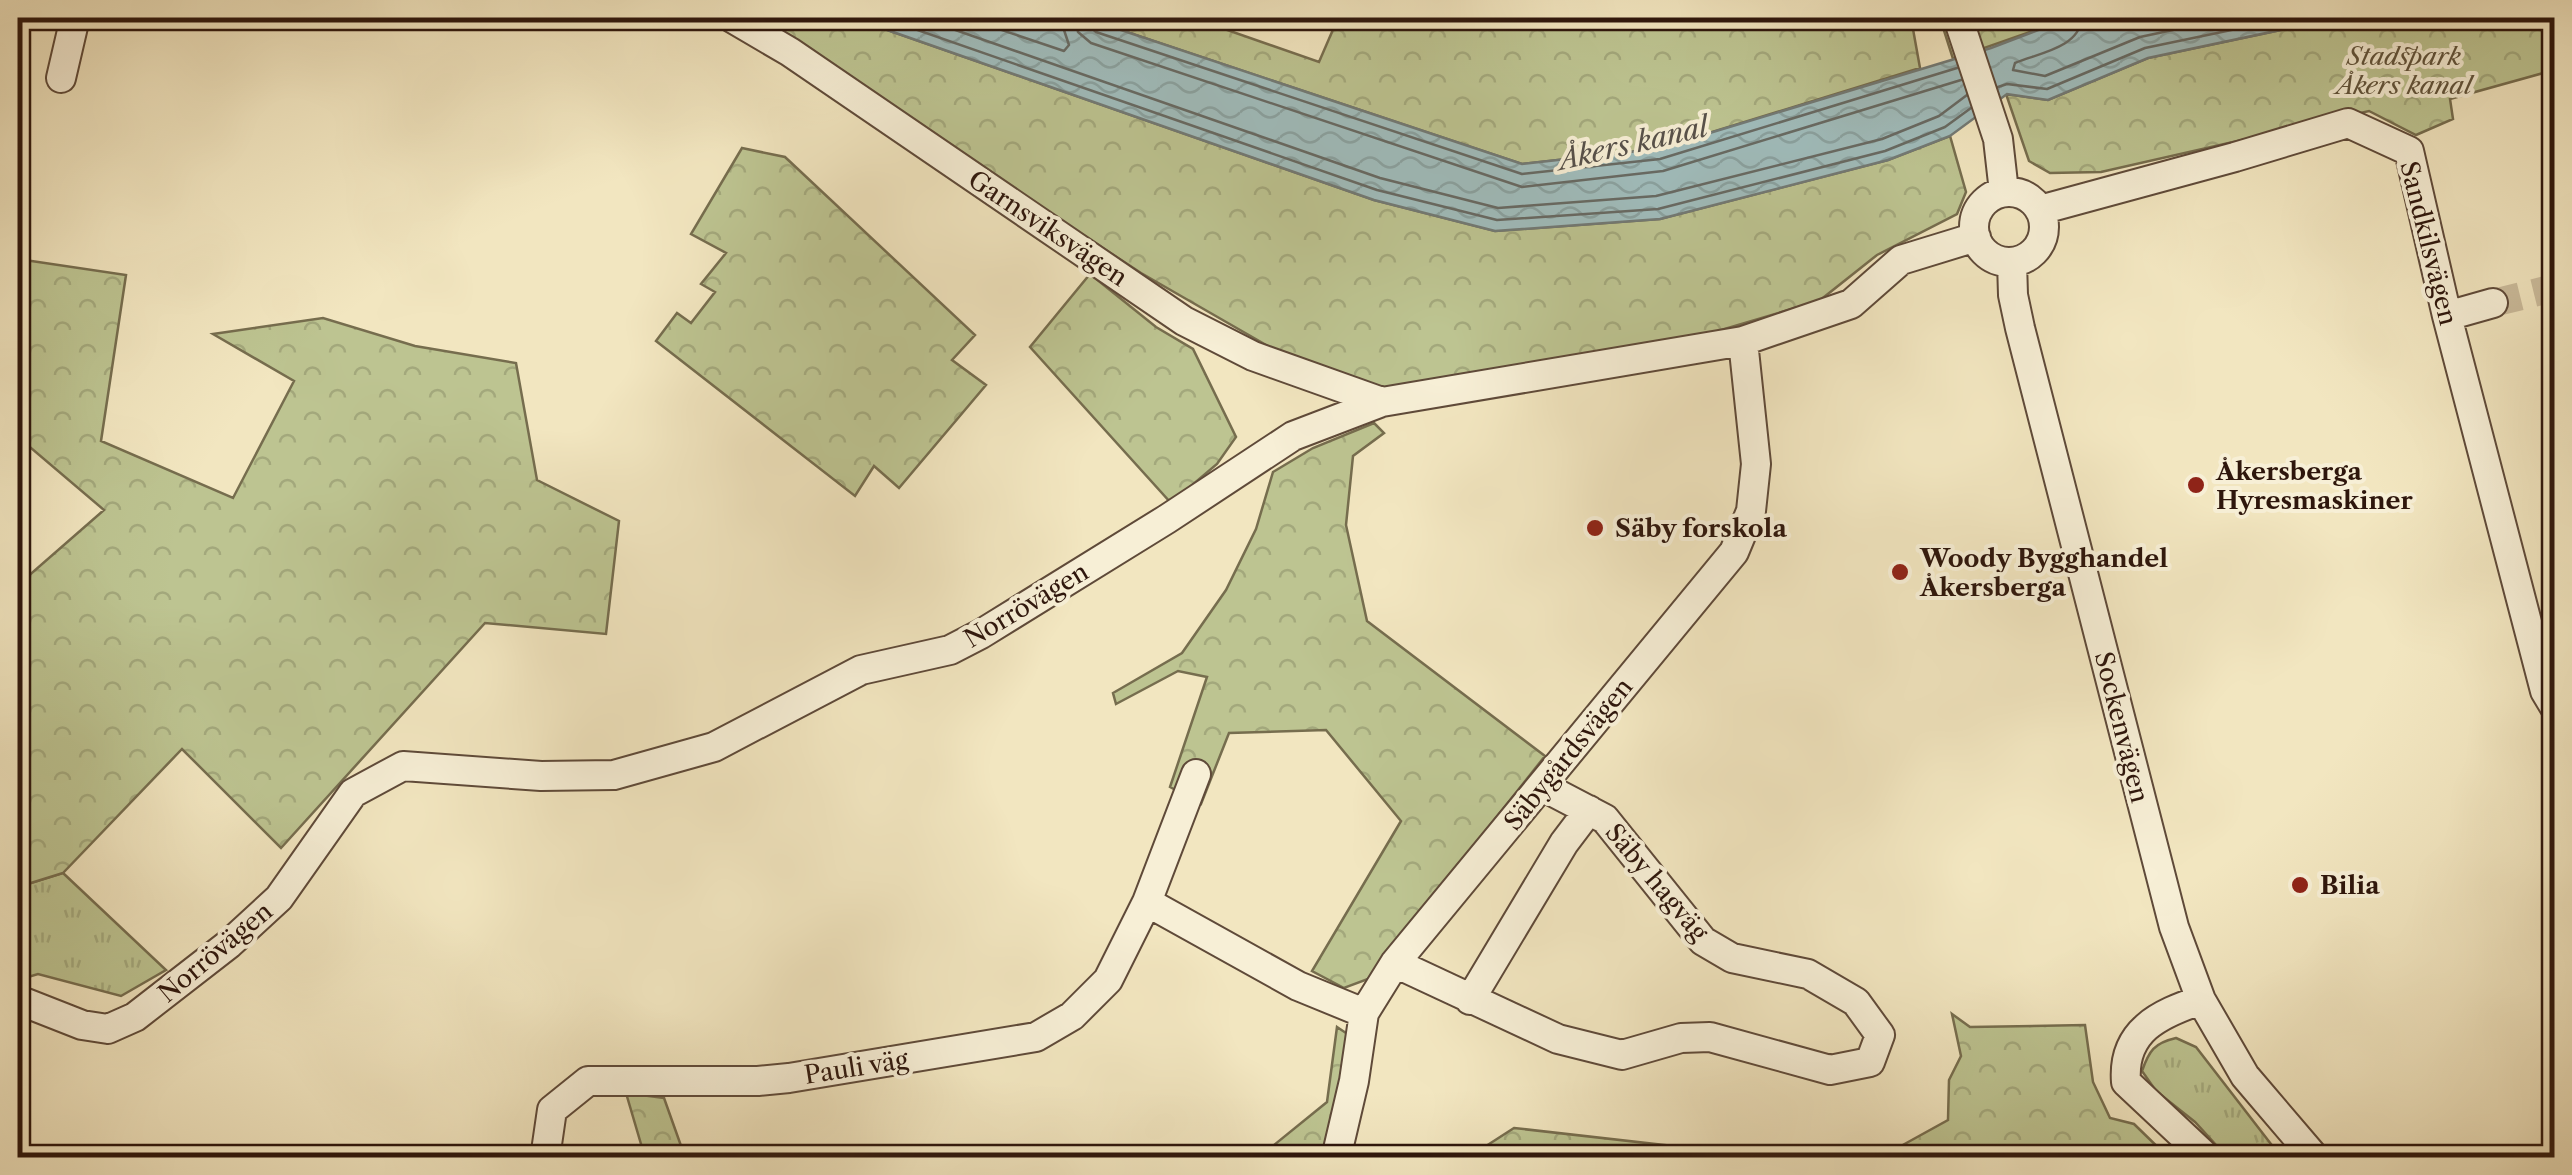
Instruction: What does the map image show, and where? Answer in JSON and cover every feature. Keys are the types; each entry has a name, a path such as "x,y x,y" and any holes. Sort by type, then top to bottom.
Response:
{"street":[{"path":"61,78 74,18"},
{"name":"Garnsviksvägen","path":"732,18 790,52 1184,321 1253,356 1382,402"},
{"path":"1958,18 1998,140 2004,192"},
{"name":"Sandkilsvägen","path":"2040,210 2235,158 2348,122 2409,151 2447,316 2545,690 2554,706"},
{"path":"2004,192 2022,195 2040,210 2044,230 2031,254 2012,262 1999,260 1987,254 1976,237 1974,224 1980,208 1992,196 2004,192"},
{"name":"Norrövägen","path":"18,1004 26,1003 82,1025 108,1029 135,1017 229,944 279,898 353,793 403,766 541,776 614,774 714,746 861,670 950,650 981,634 1293,436 1382,402 1743,341 1851,304 1901,260 1976,237"},
{"name":"Sockenvägen","path":"2012,262 2020,328 2174,927 2201,1000 2245,1076 2315,1158"},
{"path":"2447,316 2493,304"},
{"name":"Säbygårdsvägen","path":"1336,1158 1364,1013 1395,963 1734,552 1751,511 1756,464 1743,341"},
{"name":"Pauli väg","path":"545,1158 552,1110 588,1081 789,1078 1036,1037 1072,1016 1108,980 1146,902 1196,774"},
{"name":"Säby hagväg","path":"1395,963 1558,1039 1622,1055 1682,1038 1710,1036 1830,1070 1870,1062 1880,1034 1856,1002 1808,974 1732,958 1703,941 1605,819 1542,786"},
{"path":"1470,1000 1564,843 1589,810"},
{"path":"1146,902 1298,986 1364,1013"},
{"path":"2201,1000 2170,1010 2140,1030 2124,1062 2126,1082 2207,1158"}],"green space":[{"path":"752,18 853,18 1374,200 1495,231 1660,219 1888,160 1950,136 1966,192 1957,214 1877,255 1819,301 1701,336 1383,388 1306,368 1141,273"},
{"path":"1085,18 1193,18 1319,62 1338,18 1911,18 1920,68 1657,149 1522,164"},
{"path":"1940,18 2070,18 1953,59"},
{"name":"Stadspark Åkers kanal","path":"2337,18 2554,18 2554,70 2450,99 2453,119 2416,135 2369,111 2101,172 2050,173 2029,161 2006,94 2048,100 2148,58"},
{"path":"742,148 785,157 975,335 952,360 986,385 899,488 874,466 855,496 656,341 677,313 691,323 715,292 701,284 726,253 691,234"},
{"path":"18,259 126,275 101,441 233,498 294,381 213,334 323,318 415,346 516,363 537,480 619,521 606,634 485,623 281,848 182,749 63,873 18,887 18,585 104,510 18,437"},
{"path":"1090,274 1156,327 1193,349 1236,437 1217,464 1171,503 1030,347"},
{"path":"1374,423 1384,433 1353,456 1346,525 1367,621 1545,756 1368,979 1344,988 1312,971 1401,821 1326,730 1229,733 1201,804 1170,787 1207,677 1178,671 1116,704 1113,693 1182,653 1226,590 1256,529 1273,472 1313,448"},
{"path":"63,873 166,970 121,996 38,974 18,980 18,887"},
{"path":"1952,1014 1970,1027 2085,1025 2093,1082 2110,1118 2134,1124 2168,1157 1881,1157 1948,1120 1949,1080 1961,1056"},
{"path":"1337,1027 1352,1037 1327,1157 1258,1158 1327,1102"},
{"path":"2176,1038 2196,1047 2281,1157 2227,1157 2195,1122 2156,1091 2142,1071 2157,1045"},
{"path":"626,1093 664,1098 685,1157 638,1157 641,1144"},
{"path":"1514,1128 1770,1157 1469,1157"}],"water":[{"path":"853,18 1085,18 1522,164 1657,149 1991,48 2070,18 2337,18 2148,58 2048,100 2007,94 1950,136 1888,160 1660,219 1495,231 1374,200"}],"tunnel":[{"path":"2493,303 2554,288"}],"place":[{"name":"Åkersberga Hyresmaskiner","path":"2196,485"},
{"name":"Säby forskola","path":"1595,528"},
{"name":"Woody Bygghandel Åkersberga","path":"1900,572"},
{"name":"Bilia","path":"2300,885"}],"water label":[{"name":"Åkers kanal","path":"1633,143"}]}
